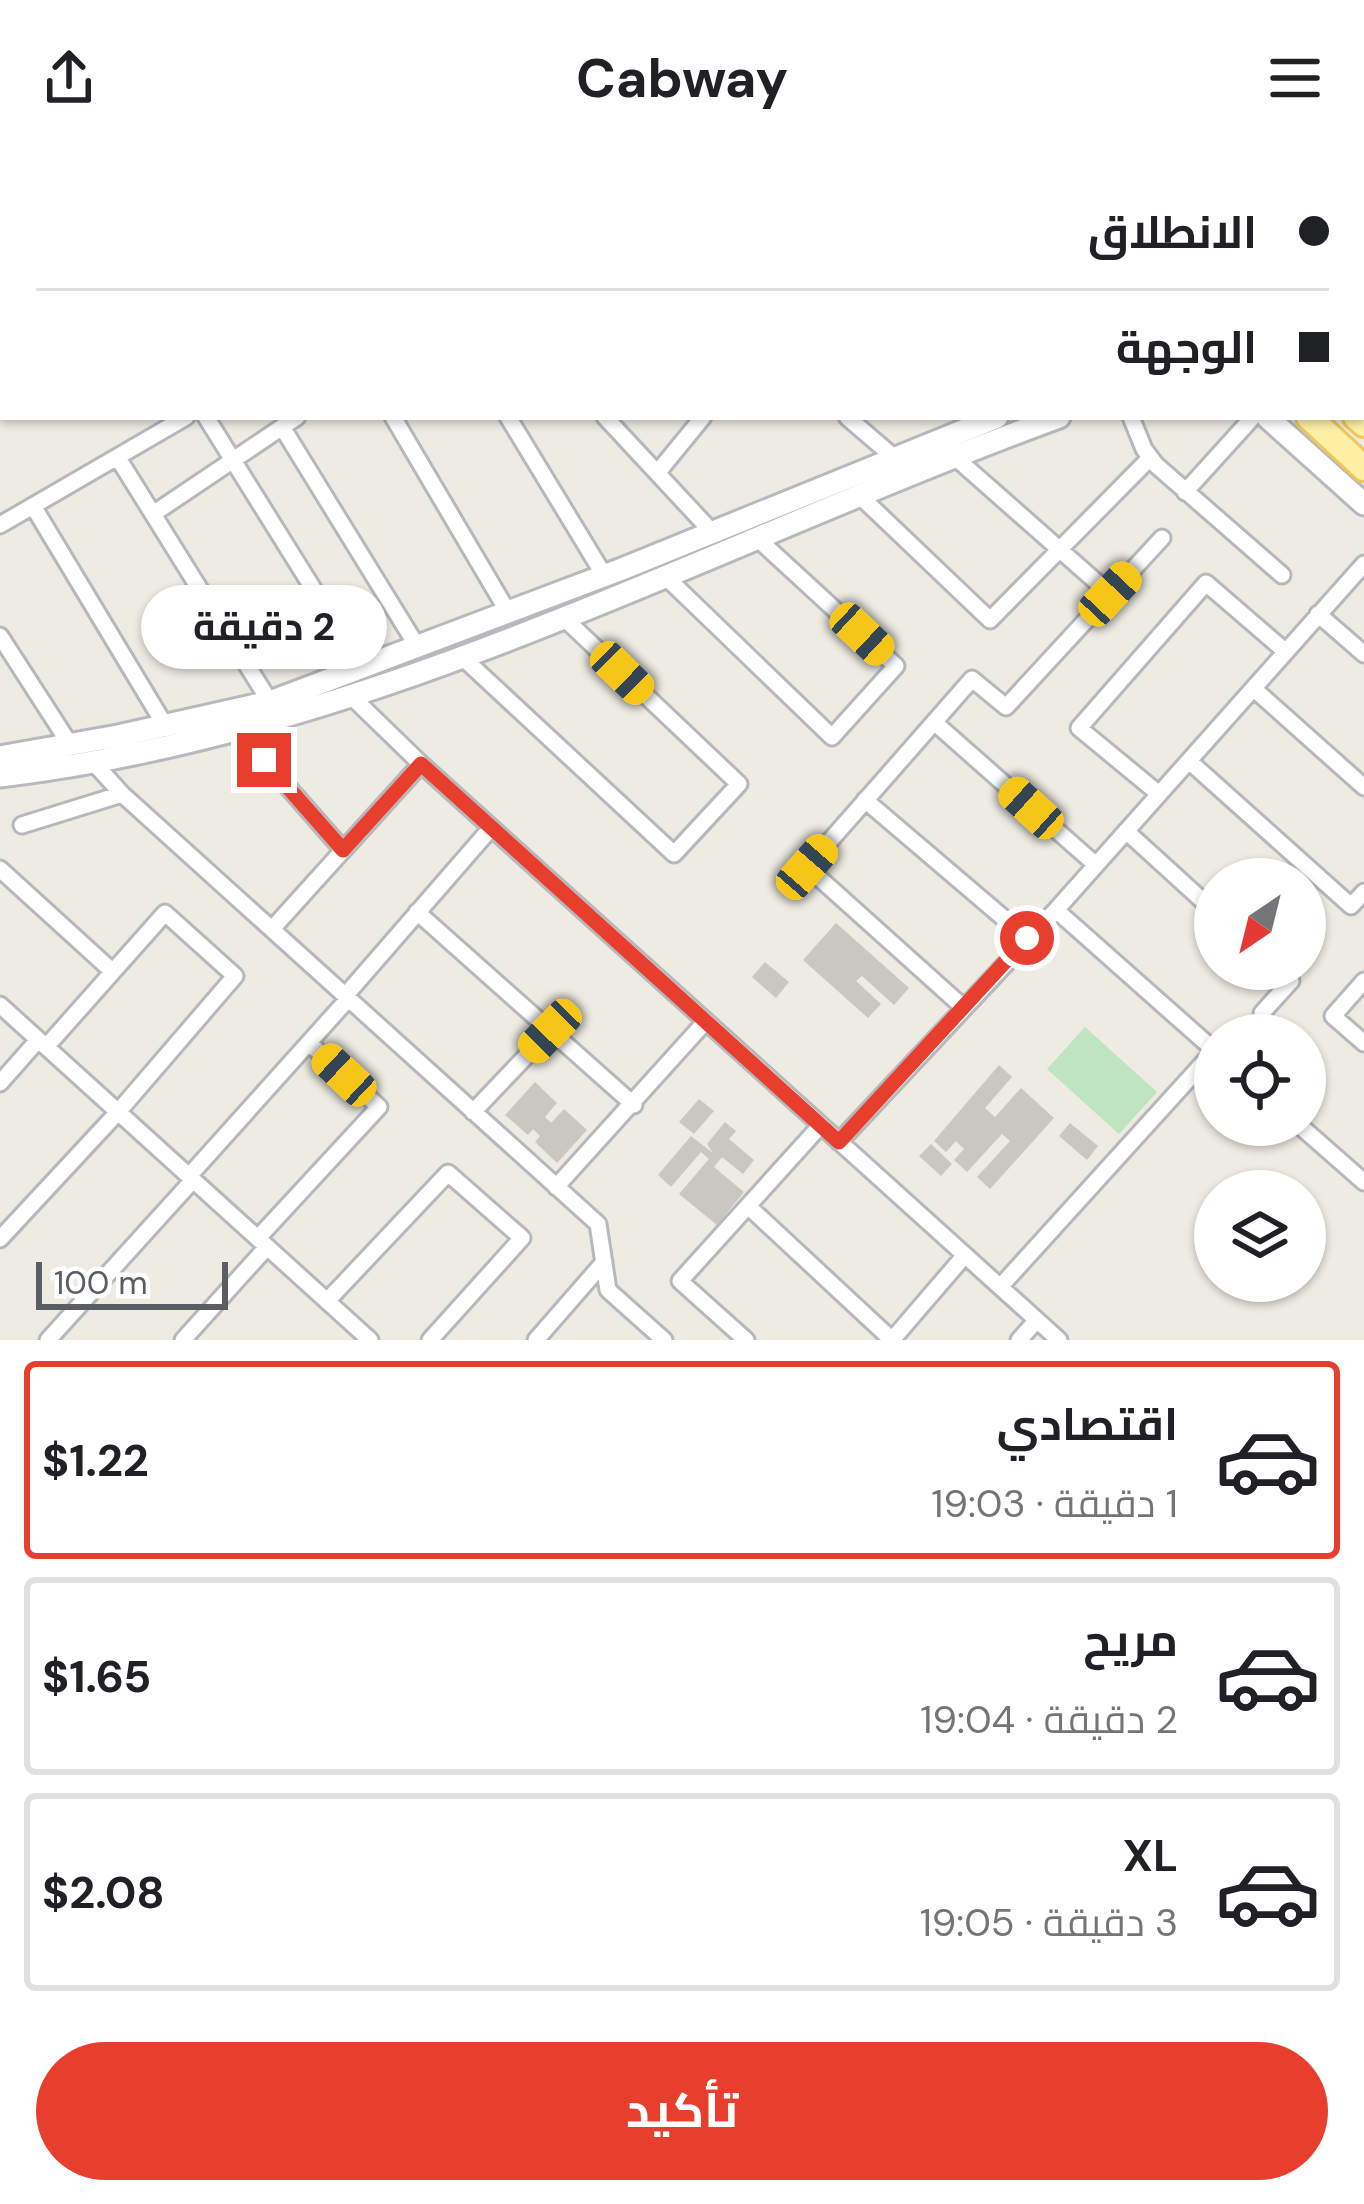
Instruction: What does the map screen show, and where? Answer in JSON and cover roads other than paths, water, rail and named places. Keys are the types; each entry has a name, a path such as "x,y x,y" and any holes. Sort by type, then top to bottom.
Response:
{"main road":[{"path":"0,757 166,727 270,702 713,533 987,420"},
{"path":"0,776 94,763 277,722 668,578 1052,420"},
{"path":"1270,420 1364,504"},
{"path":"1312,420 1364,468"},
{"path":"613,572 631,591"}],"street":[{"path":"0,525 181,420"},
{"path":"208,420 362,667"},
{"path":"395,420 508,612"},
{"path":"510,420 613,572"},
{"path":"608,420 713,533"},
{"path":"658,472 701,420"},
{"path":"850,420 897,460"},
{"path":"1132,420 1150,458 1282,575"},
{"path":"1185,492 1250,420"},
{"path":"152,514 290,422 417,646"},
{"path":"118,458 270,702"},
{"path":"861,497 990,620 1150,458"},
{"path":"957,459 1110,594"},
{"path":"33,506 166,727"},
{"path":"964,1009 807,867 972,679 1006,706 1162,538"},
{"path":"668,578 832,737 896,666 759,540"},
{"path":"839,1142 1056,910 1364,564"},
{"path":"1159,794 1078,728 1206,583 1286,652"},
{"path":"1318,614 1364,654"},
{"path":"461,656 674,854 739,784 564,618"},
{"path":"0,636 71,746"},
{"path":"1254,689 1364,787"},
{"path":"351,696 1059,1340"},
{"path":"934,722 1096,865"},
{"path":"238,730 343,850"},
{"path":"1189,761 1351,906 1364,892"},
{"path":"94,763 122,794 598,1224 608,1290 664,1340"},
{"path":"272,929 421,764"},
{"path":"22,825 122,794"},
{"path":"866,800 1027,938"},
{"path":"48,1340 491,828"},
{"path":"1126,831 1194,893"},
{"path":"0,868 112,971"},
{"path":"1056,910 1194,1032"},
{"path":"417,912 634,1105"},
{"path":"0,1083 165,914 236,976 0,1239"},
{"path":"1364,981 1333,1016 1364,1043"},
{"path":"1262,1013 1283,990"},
{"path":"0,1005 370,1340"},
{"path":"556,1187 706,1021"},
{"path":"473,1112 550,1031"},
{"path":"193,1336 262,1242 379,1107 309,1043"},
{"path":"1000,1287 1194,1073"},
{"path":"746,1340 680,1281 821,1125"},
{"path":"1323,1146 1364,1182"},
{"path":"327,1300 448,1173 522,1238 430,1340"},
{"path":"748,1205 892,1340 965,1256"},
{"path":"536,1340 604,1262"},
{"path":"1019,1340 1037,1320"},
{"path":"631,1340 646,1323"}]}
